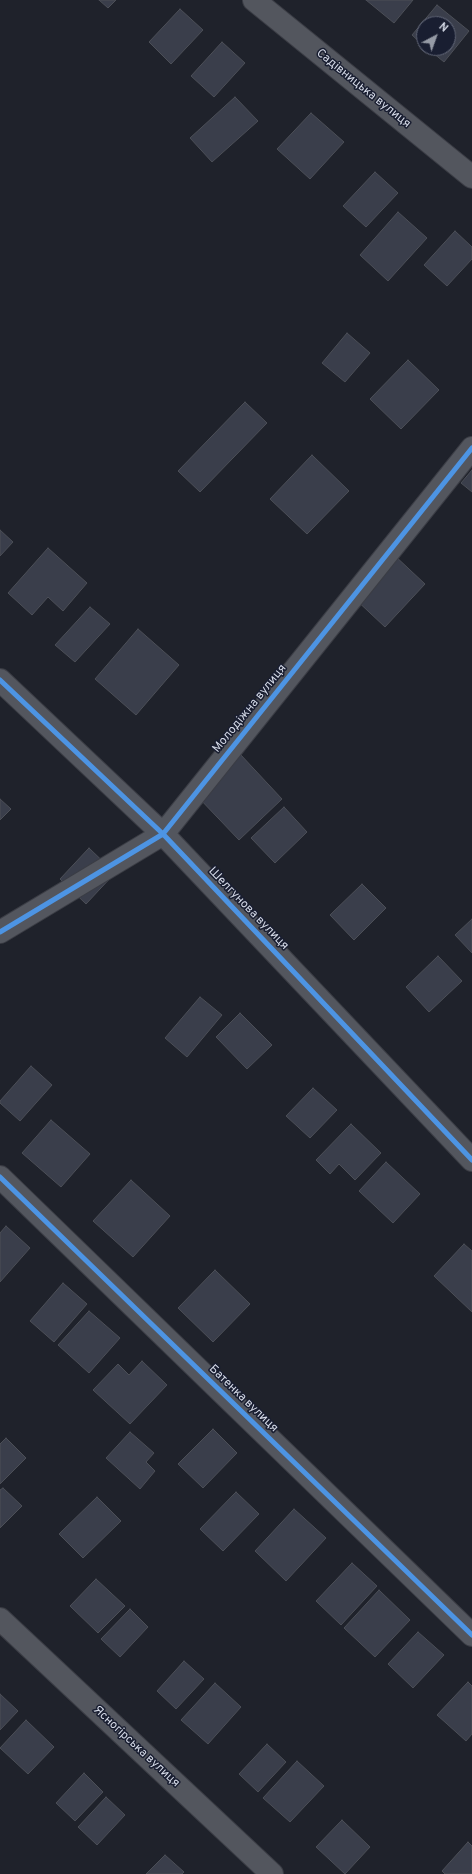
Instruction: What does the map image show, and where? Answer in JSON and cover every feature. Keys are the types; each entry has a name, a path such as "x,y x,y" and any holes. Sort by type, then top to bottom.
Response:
{"street":[{"name":"Садівницька вулиця","path":"254,0 472,177"},
{"name":"Молодіжна вулиця","path":"0,932 163,834 472,448"},
{"name":"Шелгунова вулиця","path":"0,680 163,834 472,1160"},
{"name":"Батенка вулиця","path":"0,1177 472,1635"},
{"name":"Ясногірська вулиця","path":"0,1619 272,1874"}],"building":[{"path":"99,0 116,0 108,8"},
{"path":"366,0 413,0 394,23"},
{"path":"437,5 451,16 428,16"},
{"path":"180,9 203,30 171,64 149,42"},
{"path":"456,20 469,31 456,47"},
{"path":"416,30 416,39 412,35"},
{"path":"222,42 245,63 214,97 191,76"},
{"path":"437,56 449,56 444,62"},
{"path":"235,97 258,121 212,162 190,138"},
{"path":"311,113 344,142 310,179 277,149"},
{"path":"375,172 398,193 366,227 343,206"},
{"path":"398,212 427,238 388,281 360,255"},
{"path":"455,231 472,247 472,259 447,286 424,265"},
{"path":"347,333 370,353 345,382 322,363"},
{"path":"408,360 439,390 401,429 370,399"},
{"path":"245,402 267,423 200,492 178,471"},
{"path":"312,455 349,491 307,534 270,499"},
{"path":"472,470 472,492 461,483"},
{"path":"0,530 13,542 0,556"},
{"path":"48,548 87,583 63,611 48,597 32,615 8,593"},
{"path":"393,554 425,584 385,627 353,597"},
{"path":"90,607 110,624 75,662 55,645"},
{"path":"138,629 179,665 136,715 95,679"},
{"path":"240,754 282,799 239,840 197,796"},
{"path":"0,799 11,809 0,820"},
{"path":"284,807 307,832 275,863 251,838"},
{"path":"89,848 115,873 86,904 60,879"},
{"path":"362,884 386,908 354,940 330,915"},
{"path":"472,919 472,953 455,935"},
{"path":"438,956 462,981 429,1012 406,987"},
{"path":"200,997 222,1015 187,1057 165,1038"},
{"path":"240,1013 272,1045 247,1069 216,1037"},
{"path":"31,1066 52,1085 20,1121 0,1103 0,1101"},
{"path":"313,1088 337,1110 310,1138 286,1116"},
{"path":"51,1120 90,1154 61,1187 22,1153"},
{"path":"351,1124 381,1153 355,1180 339,1164 330,1174 316,1160"},
{"path":"386,1162 420,1194 393,1223 359,1191"},
{"path":"131,1180 170,1216 133,1257 93,1221"},
{"path":"6,1226 30,1248 0,1282 0,1233"},
{"path":"464,1244 472,1251 472,1312 434,1276"},
{"path":"215,1270 250,1304 213,1342 178,1308"},
{"path":"63,1283 87,1304 54,1342 30,1321"},
{"path":"89,1311 120,1338 89,1373 58,1345"},
{"path":"142,1361 167,1385 130,1424 93,1390 118,1364 129,1375"},
{"path":"213,1429 237,1453 203,1488 178,1464"},
{"path":"130,1432 154,1453 146,1462 155,1471 140,1489 106,1458"},
{"path":"6,1438 26,1458 0,1484 0,1444"},
{"path":"3,1488 22,1506 0,1528 0,1490"},
{"path":"236,1492 259,1514 223,1551 200,1529"},
{"path":"97,1497 121,1521 83,1558 59,1534"},
{"path":"294,1509 326,1538 286,1581 255,1551"},
{"path":"352,1563 377,1586 341,1625 316,1601"},
{"path":"96,1579 125,1606 98,1633 70,1606"},
{"path":"379,1590 410,1620 375,1657 344,1628"},
{"path":"130,1609 148,1627 120,1657 101,1639"},
{"path":"418,1632 444,1655 413,1688 388,1664"},
{"path":"184,1661 204,1679 176,1709 157,1691"},
{"path":"468,1682 472,1686 472,1734 466,1741 437,1715"},
{"path":"215,1683 241,1707 208,1744 181,1720"},
{"path":"0,1694 18,1711 0,1730"},
{"path":"26,1720 54,1747 28,1774 0,1748"},
{"path":"267,1744 286,1762 258,1792 239,1774"},
{"path":"297,1761 324,1786 290,1822 263,1798"},
{"path":"84,1773 103,1792 75,1821 56,1803"},
{"path":"106,1797 125,1815 97,1845 78,1827"},
{"path":"342,1820 370,1847 345,1874 316,1847"},
{"path":"468,1842 472,1846 472,1874 445,1874 442,1871"},
{"path":"165,1855 184,1872 182,1874 146,1874"}],"cycle path":[{"path":"0,932 163,834 472,448"},
{"path":"0,680 163,834 472,1160"},
{"path":"0,1177 472,1635"}]}
